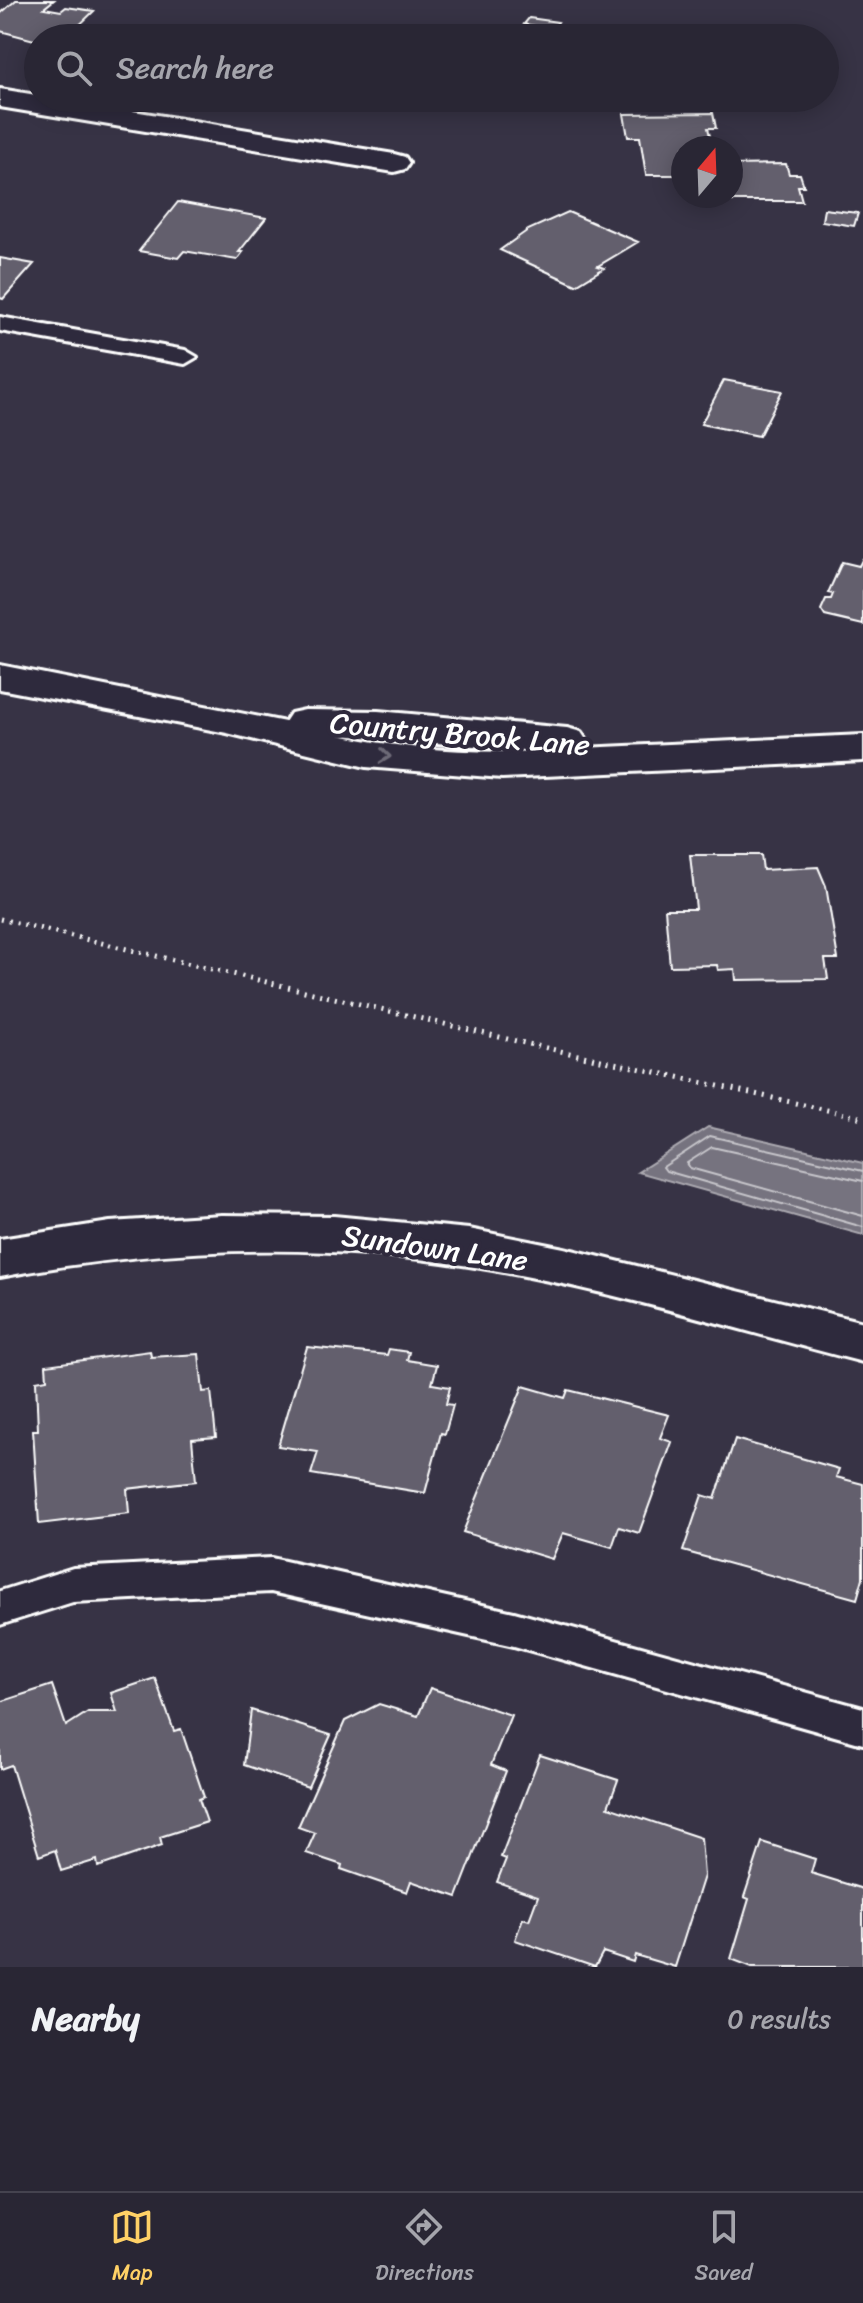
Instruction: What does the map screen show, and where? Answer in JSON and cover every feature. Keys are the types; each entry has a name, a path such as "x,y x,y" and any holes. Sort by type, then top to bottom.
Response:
{"street":[{"path":"0,98 24,102"},
{"path":"85,112 394,163"},
{"name":"Country Brook Lane","path":"0,677 227,721 366,754 459,764 502,765 863,748"},
{"name":"Sundown Lane","path":"0,1258 49,1248 163,1235 325,1232 448,1244 579,1271 863,1342"}],"lane":[{"path":"0,324 185,357"},
{"path":"0,1608 73,1585 271,1575 514,1629 863,1726"}],"path":[{"path":"0,919 533,1045 863,1118"}],"water":[{"path":"708,1127 863,1163 863,1235 638,1172"}],"building":[{"path":"16,0 54,0 44,8 94,11 81,24 24,24 24,37 0,31 0,14"},
{"path":"529,18 558,22 557,24 524,24"},
{"path":"713,113 716,128 708,128 710,136 671,136 671,175 646,175 640,137 628,137 624,114"},
{"path":"786,164 789,174 800,174 804,186 798,186 802,201 743,201 743,165"},
{"path":"178,202 266,218 239,252 243,252 237,260 184,251 178,258 139,251"},
{"path":"824,209 858,213 854,226 822,221"},
{"path":"568,212 638,242 598,266 604,268 576,285 500,250 528,230"},
{"path":"0,258 34,264 3,299 0,298"},
{"path":"724,380 782,391 759,436 701,424"},
{"path":"863,558 863,625 825,616 821,610 826,599 831,599 833,594 828,593 842,562 859,566"},
{"path":"690,855 761,855 763,870 818,867 826,886 838,959 825,959 828,979 736,980 735,969 718,970 717,965 670,966 665,909 696,909"},
{"path":"307,1347 387,1355 389,1349 409,1352 407,1360 437,1365 432,1384 450,1387 446,1404 453,1405 445,1434 441,1433 425,1493 311,1474 318,1452 278,1446"},
{"path":"150,1351 151,1357 199,1354 203,1392 211,1391 216,1437 192,1439 196,1481 127,1489 129,1513 39,1524 33,1430 38,1430 36,1381 47,1379 46,1365"},
{"path":"523,1386 565,1398 568,1390 669,1415 660,1438 672,1442 639,1533 619,1527 612,1547 563,1533 552,1559 463,1532"},
{"path":"735,1439 839,1469 836,1477 863,1484 863,1578 857,1599 683,1551 702,1495 715,1499"},
{"path":"155,1678 174,1731 181,1729 204,1797 199,1799 207,1822 160,1837 162,1845 98,1867 97,1860 61,1871 55,1850 39,1856 11,1765 0,1769 0,1702 52,1685 66,1726 88,1712 117,1712 111,1693"},
{"path":"430,1688 511,1715 491,1765 506,1771 457,1897 411,1881 407,1892 341,1869 342,1865 306,1853 315,1833 298,1827 345,1721 379,1704 418,1716"},
{"path":"251,1710 331,1735 308,1787 244,1765"},
{"path":"540,1755 618,1780 608,1807 701,1838 704,1876 675,1967 635,1955 633,1962 603,1952 595,1967 515,1940 523,1918 529,1920 538,1896 497,1882 506,1859 501,1857"},
{"path":"762,1842 815,1859 811,1873 863,1889 863,1967 752,1967 731,1959 749,1899 744,1897"}]}
